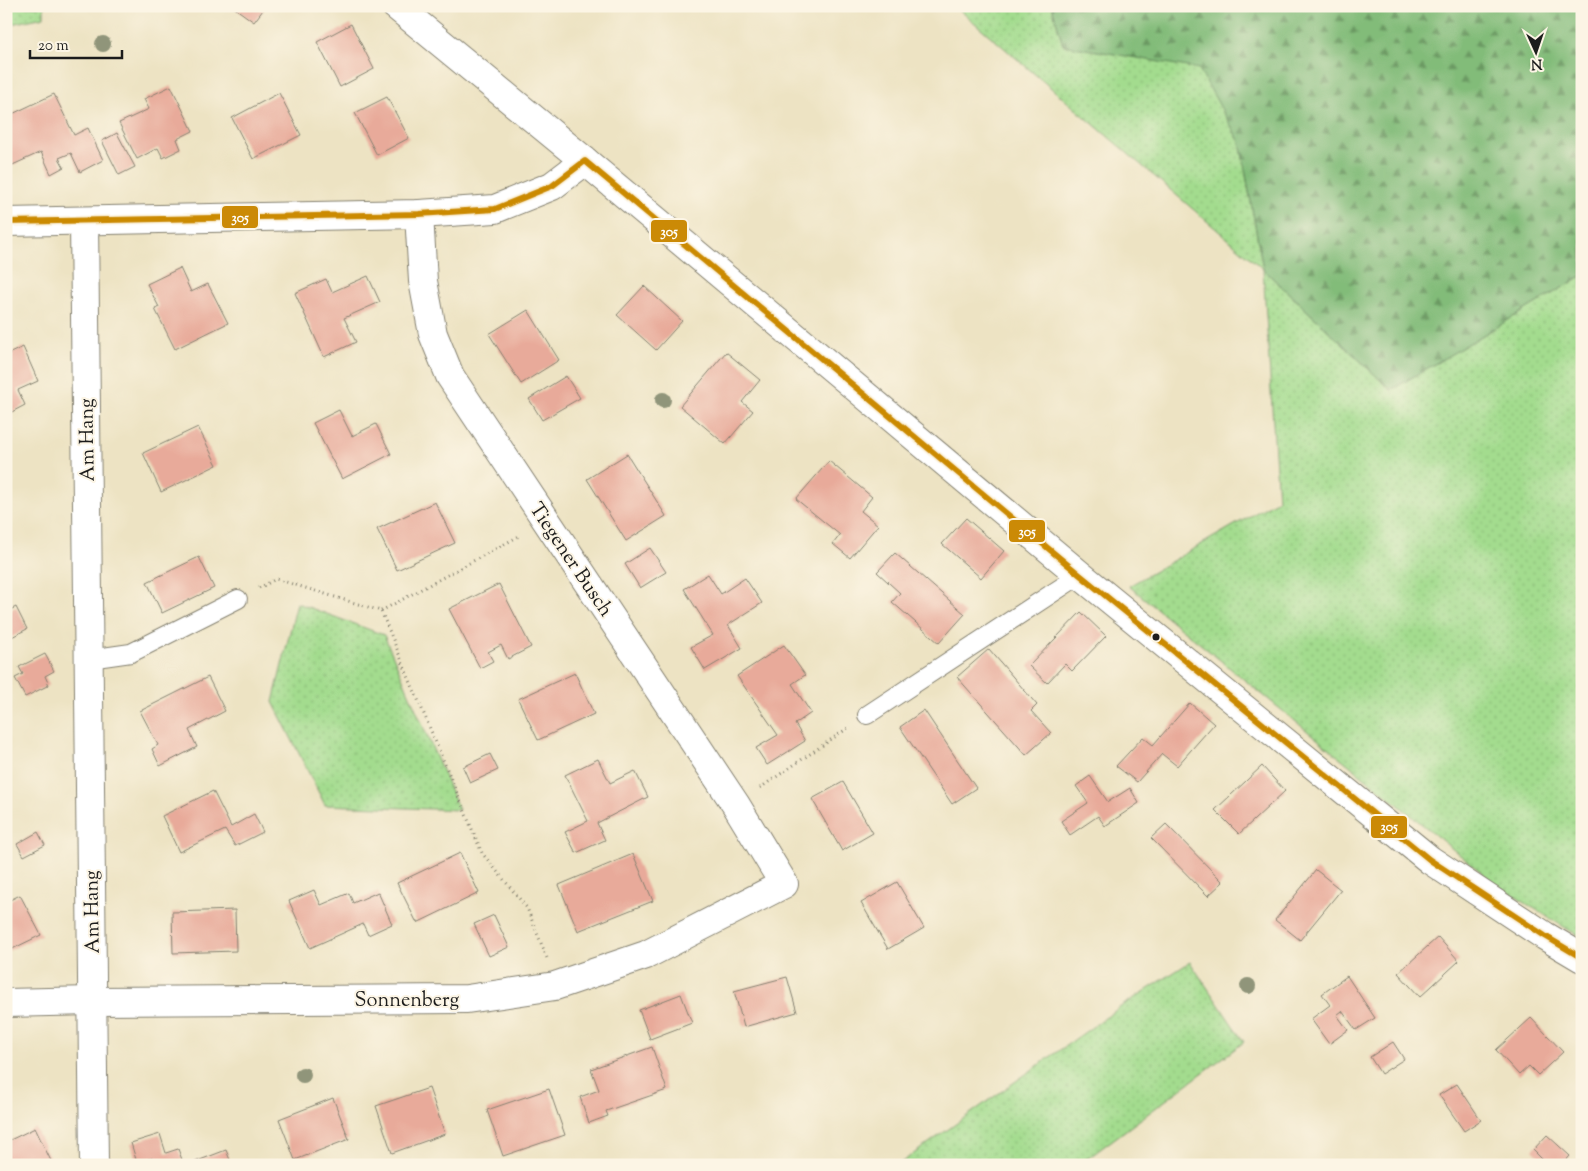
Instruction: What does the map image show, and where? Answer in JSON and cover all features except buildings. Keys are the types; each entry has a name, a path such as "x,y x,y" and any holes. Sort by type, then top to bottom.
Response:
{"street":[{"path":"396,6 585,161 1080,575 1430,860 1545,936 1582,958"},
{"path":"6,222 419,214 495,209 552,186 585,161"},
{"name":"Tiegener Busch","path":"419,214 423,281 431,325 450,376 736,805 784,884"},
{"name":"Am Hang","path":"84,221 94,1165"},
{"name":"Sonnenberg","path":"6,1003 467,1000 555,986 646,955 784,884"}],"lane":[{"path":"867,715 1080,575"},
{"path":"89,659 131,653 238,599"}],"path":[{"path":"238,599 276,579 381,611 547,521"},
{"path":"381,611 482,853 527,908 547,958 555,986"},
{"path":"736,805 867,715"}],"green space":[{"path":"6,6 44,6 44,17 6,25"},
{"path":"955,6 1052,6 1063,45 1199,68 1240,142 1263,269"},
{"path":"1052,6 1582,6 1582,276 1391,390 1263,269 1240,142 1199,69 1063,45"},
{"path":"1263,269 1391,390 1582,276 1582,938 1498,886 1129,586 1278,500"},
{"path":"297,603 384,635 459,810 325,805 273,702"},
{"path":"1190,962 1244,1042 1079,1165 898,1165 1119,1008"}],"transit line":[{"name":"305","path":"6,222 419,214 495,209 552,186 585,161 1080,575 1430,860 1545,936 1582,958"}]}
